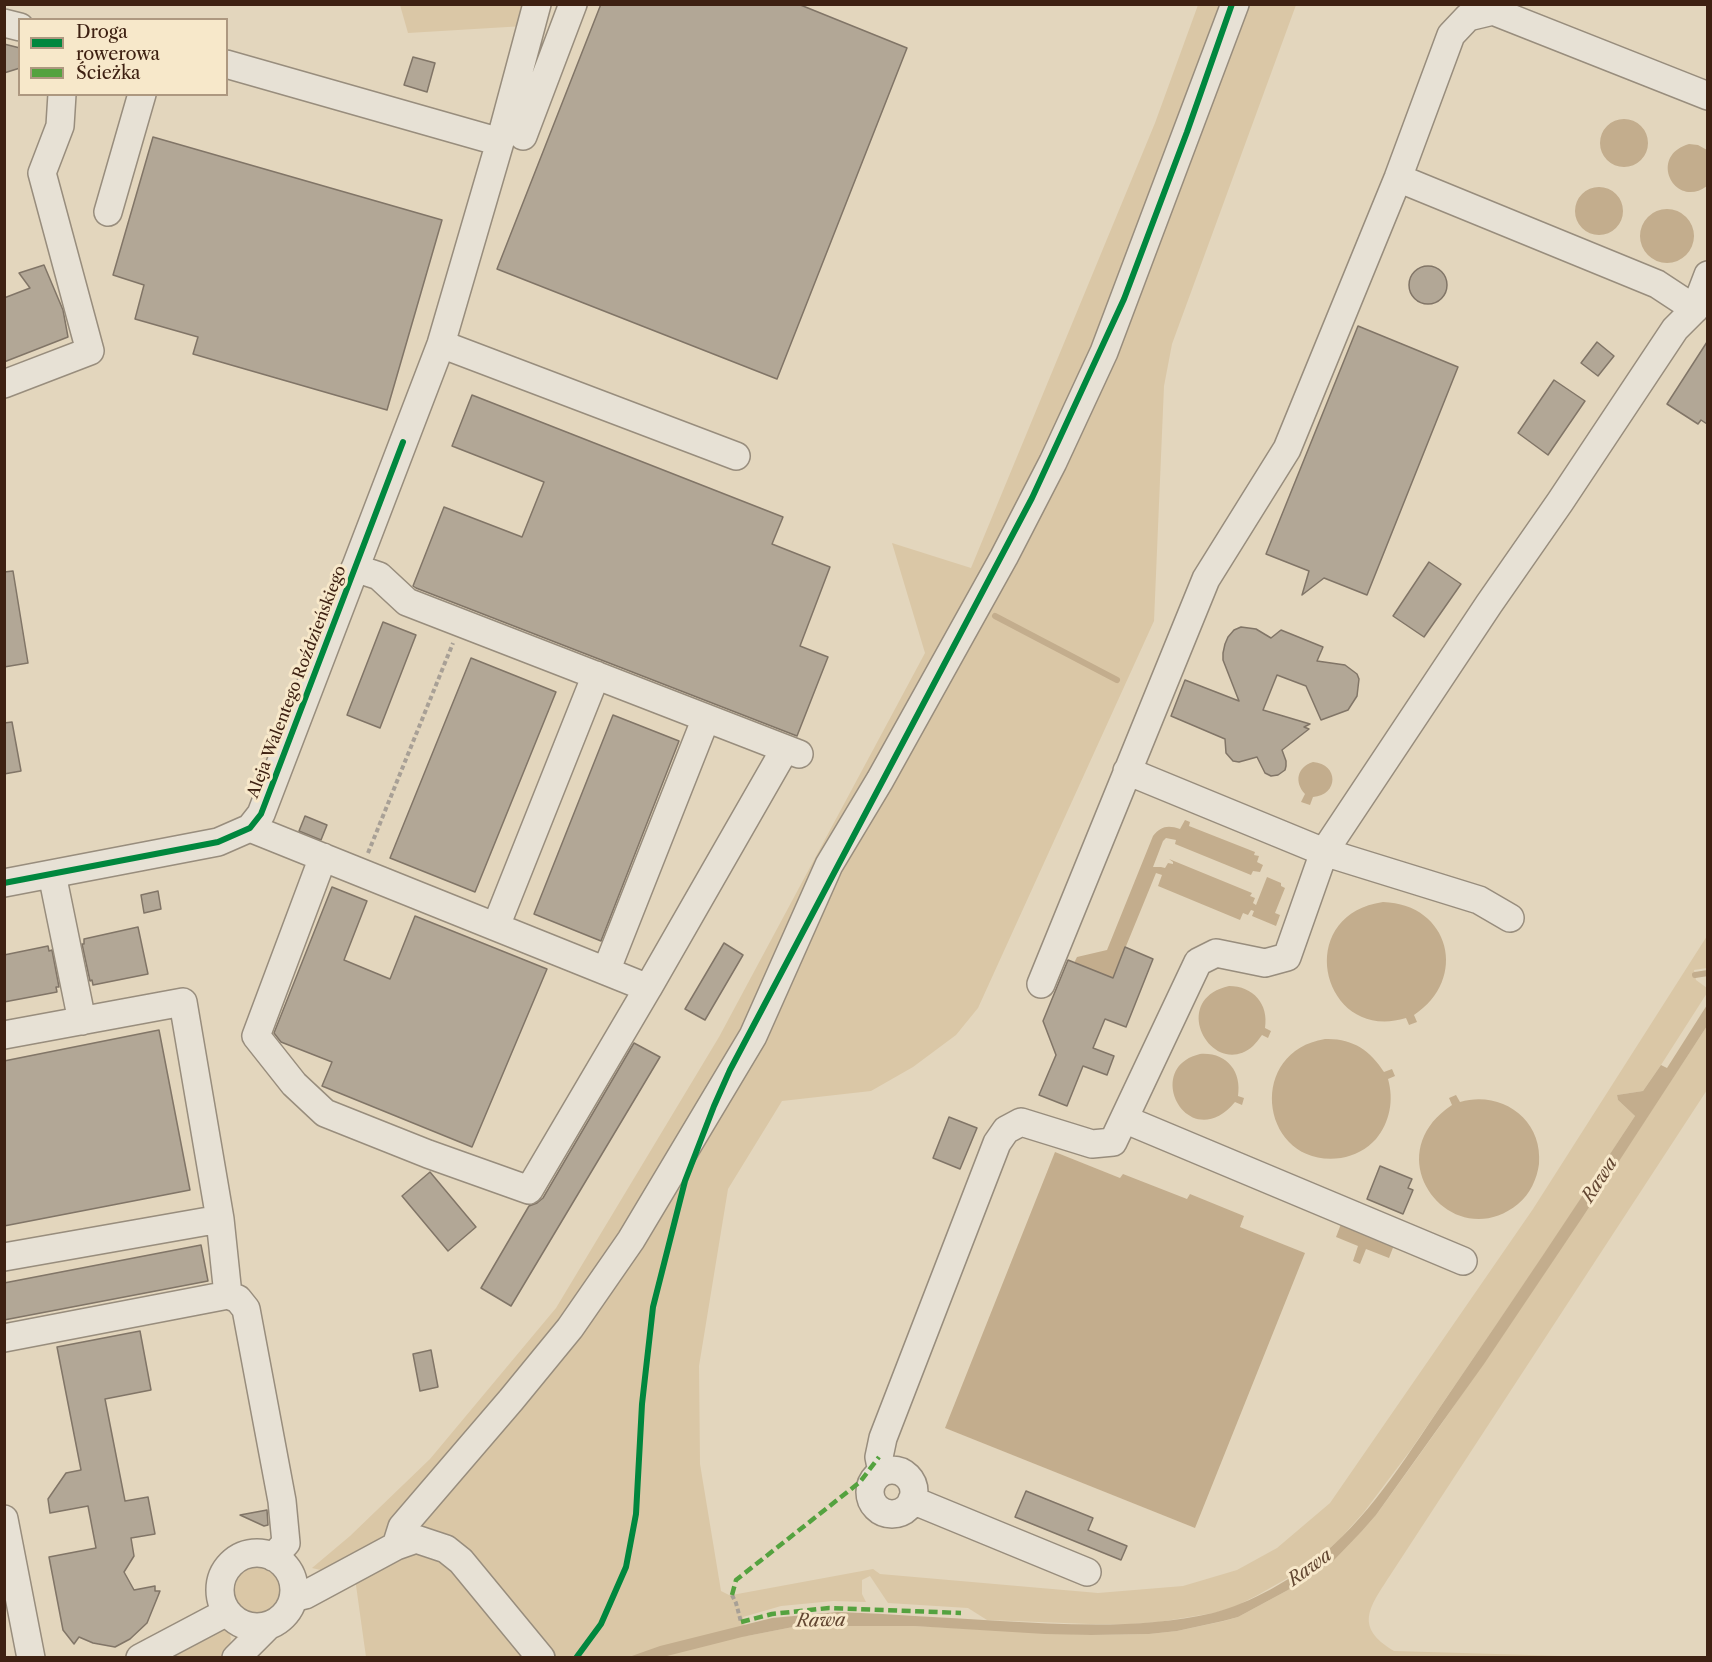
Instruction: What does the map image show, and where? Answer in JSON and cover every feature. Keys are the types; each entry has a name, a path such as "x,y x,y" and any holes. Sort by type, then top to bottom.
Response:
{"street":[{"path":"511,139 537,4"},
{"path":"511,139 573,4"},
{"path":"396,1546 402,1527 570,1328 624,1250 753,1036 829,866 880,780 999,567 1053,462 1104,352 1235,4"},
{"path":"1041,984 1206,579 1287,449 1398,178 1451,35 1468,17 1493,11 1707,96"},
{"path":"228,65 511,139"},
{"path":"4,384 90,351 42,173 60,126 62,96"},
{"path":"108,212 141,96"},
{"name":"Aleja Walentego Roździeńskiego","path":"250,828 261,814 441,344 511,139"},
{"path":"1398,178 1657,284 1695,309"},
{"path":"1086,1572 912,1500 913,1485 904,1473 897,1470 882,1472 879,1456 884,1438 997,1143 1006,1130 1021,1122 1092,1144 1113,1142 1198,962 1216,953 1265,963 1287,957 1324,852 1675,329 1695,309 1707,275"},
{"path":"441,344 736,456"},
{"path":"323,857 256,1036 294,1084 325,1113 428,1154 529,1190 648,988 792,752 407,602 380,576 355,568"},
{"path":"496,926 596,675"},
{"path":"606,971 706,718"},
{"path":"1127,771 1324,852 1479,900 1510,918"},
{"path":"4,883 218,842 250,828 648,988"},
{"path":"52,874 82,1021"},
{"path":"4,1035 183,1002 220,1219 228,1295"},
{"path":"1124,1119 1463,1261"},
{"path":"4,1257 220,1219"},
{"path":"4,1338 228,1295 238,1299 246,1309 263,1358 286,1543 273,1557"},
{"path":"4,1519 32,1658"},
{"path":"293,1598 305,1595 396,1546 416,1539 446,1549 461,1561 541,1658"},
{"path":"236,1658 269,1625 280,1619 288,1610 293,1598 294,1586 291,1574 273,1557 261,1553 238,1558 222,1577 220,1589 227,1612 246,1625 258,1627 269,1625"},
{"path":"140,1658 227,1612"}],"path":[{"path":"361,872 461,623"},
{"path":"732,1595 741,1622"}],"shaded area":[{"path":"400,5 531,5 524,26 408,33"},
{"path":"1198,5 1296,5 1172,344 1164,386 1154,621 978,1008 956,1035 913,1067 871,1091 782,1101 728,1189 699,1366 700,1464 721,1591 732,1595 873,1569 880,1574 1098,1593 1183,1586 1237,1570 1277,1548 1330,1503 1533,1209 1707,936 1707,968 1694,970 1696,980 1707,988 1707,993 1643,1091 1617,1095 1618,1100 1635,1116 1550,1246 1410,1451 1364,1512 1340,1539 1309,1566 1234,1607 1214,1613 1159,1622 1090,1624 987,1620 968,1608 888,1603 870,1576 862,1580 862,1594 866,1602 833,1601 781,1606 743,1617 747,1636 798,1626 914,1626 1091,1635 1149,1634 1177,1631 1238,1617 1288,1590 1348,1544 1376,1515 1504,1334 1707,1026 1707,1090 1382,1588 1371,1608 1369,1617 1374,1634 1394,1651 1597,1657 366,1657 355,1578 312,1568 350,1536 430,1459 556,1308 719,1037 925,653 892,543 971,568 1155,123"},
{"path":"256,1564 270,1568 278,1576 282,1590 278,1604 270,1612 256,1616 242,1612 234,1604 230,1590 234,1576 242,1568"},
{"path":"225,1624 230,1633 231,1642 227,1651 219,1657 156,1658"}],"water":[{"path":"1619,119 1629,119 1641,126 1648,138 1648,148 1641,160 1629,167 1619,167 1604,156 1600,148 1600,138 1611,123"},
{"path":"1689,144 1698,145 1707,150 1707,186 1695,192 1685,191 1676,186 1670,178 1668,169 1670,159 1676,150"},
{"path":"1594,187 1604,187 1619,197 1623,211 1619,225 1613,231 1604,235 1594,235 1579,225 1575,216 1575,206 1585,191"},
{"path":"1662,209 1672,209 1686,217 1692,226 1694,236 1692,246 1686,255 1672,263 1662,263 1645,251 1640,241 1640,231 1652,214"},
{"path":"1313,762 1328,768 1332,780 1328,791 1313,797 1310,805 1301,802 1305,794 1298,780 1303,767"},
{"path":"1185,820 1190,822 1189,826 1255,852 1254,855 1259,856 1257,862 1263,865 1260,872 1253,871 1251,875 1175,844 1176,840 1166,838 1153,867 1165,868 1168,863 1173,864 1169,859 1252,893 1250,896 1255,898 1253,903 1256,905 1267,877 1281,883 1281,886 1285,888 1275,913 1280,915 1276,926 1252,916 1254,911 1251,910 1248,915 1243,913 1240,920 1158,886 1162,875 1156,873 1113,978 1074,963 1077,957 1107,950 1153,836 1165,827 1180,829"},
{"path":"1383,902 1406,906 1424,915 1437,929 1444,946 1446,964 1442,982 1431,1000 1414,1015 1417,1022 1409,1025 1406,1018 1377,1021 1354,1013 1338,996 1328,975 1328,951 1336,929 1354,912"},
{"path":"1229,986 1245,989 1258,998 1266,1019 1265,1028 1271,1031 1268,1038 1262,1035 1253,1046 1238,1054 1224,1053 1211,1046 1203,1034 1199,1020 1201,1006 1211,994"},
{"name":"Rawa","path":"1707,1005 1707,1026 1484,1364 1376,1515 1334,1560 1288,1590 1238,1617 1177,1631 1149,1634 1045,1634 914,1626 798,1626 742,1637 663,1657 629,1657 660,1646 772,1618 838,1612 1054,1624 1161,1622 1227,1609 1256,1597 1285,1581 1312,1563 1342,1537 1376,1499 1635,1116 1618,1100 1617,1095 1643,1091 1661,1065 1667,1068"},
{"path":"1325,1039 1352,1043 1373,1057 1384,1072 1392,1069 1395,1076 1388,1079 1391,1103 1388,1118 1381,1132 1364,1149 1341,1158 1314,1157 1293,1146 1279,1129 1273,1108 1273,1085 1282,1065 1299,1048"},
{"path":"1200,1054 1217,1056 1225,1060 1235,1071 1239,1087 1238,1096 1244,1098 1242,1105 1235,1102 1218,1116 1202,1120 1188,1115 1178,1104 1173,1090 1174,1075 1183,1062"},
{"path":"1456,1095 1460,1102 1475,1099 1504,1104 1527,1121 1534,1134 1539,1164 1532,1186 1518,1204 1493,1217 1469,1218 1448,1210 1431,1194 1421,1173 1420,1150 1429,1126 1452,1105 1449,1098"},
{"path":"1055,1152 1120,1178 1123,1174 1187,1199 1190,1194 1244,1216 1240,1227 1305,1253 1195,1528 945,1428"},
{"path":"1341,1224 1394,1245 1389,1258 1366,1249 1360,1264 1353,1261 1358,1246 1336,1237"}],"building":[{"path":"601,4 798,4 907,48 777,379 497,269"},
{"path":"4,44 18,48 18,69 4,73"},
{"path":"413,57 435,63 427,92 404,85"},
{"path":"153,137 442,220 387,410 193,354 198,337 135,319 144,285 113,275"},
{"path":"44,265 63,310 68,337 4,362 4,298 30,288 19,273"},
{"path":"1428,266 1441,272 1447,285 1441,298 1428,304 1415,298 1409,285 1415,272"},
{"path":"1358,326 1458,367 1367,595 1324,578 1302,595 1309,571 1266,554"},
{"path":"1597,342 1614,356 1598,376 1581,363"},
{"path":"1707,342 1707,424 1701,420 1698,424 1667,404"},
{"path":"1554,380 1585,401 1548,455 1518,433"},
{"path":"472,395 783,517 772,544 830,567 800,646 828,657 797,736 413,586 444,507 522,537 544,482 452,446"},
{"path":"1429,562 1461,584 1424,637 1393,616"},
{"path":"13,571 28,663 4,667 4,572"},
{"path":"383,622 416,635 380,728 347,715"},
{"path":"1241,627 1256,629 1271,638 1281,630 1323,647 1317,661 1345,665 1357,674 1359,679 1357,696 1348,710 1321,720 1306,686 1277,675 1263,710 1310,724 1304,727 1309,729 1282,750 1286,766 1285,770 1278,775 1271,776 1265,773 1257,757 1239,762 1233,761 1226,753 1225,739 1171,716 1185,680 1239,701 1223,660 1223,653 1228,637 1234,630"},
{"path":"471,658 556,692 475,892 390,858"},
{"path":"613,715 679,741 601,941 534,914"},
{"path":"12,722 21,771 4,774 4,723"},
{"path":"305,816 327,825 321,840 299,831"},
{"path":"332,887 367,901 344,960 390,979 415,916 547,969 472,1147 322,1086 332,1062 281,1042 274,1033"},
{"path":"158,891 161,909 144,913 141,895"},
{"path":"138,927 148,974 93,985 92,980 90,981 82,944 84,944 84,939"},
{"path":"724,943 743,955 705,1020 685,1009"},
{"path":"48,946 49,951 52,950 59,987 56,987 57,992 4,1002 4,955"},
{"path":"1125,947 1153,959 1126,1027 1105,1019 1093,1048 1114,1056 1107,1075 1083,1066 1067,1106 1039,1095 1056,1055 1043,1021 1068,960 1113,978"},
{"path":"159,1030 190,1190 4,1226 4,1061"},
{"path":"634,1043 660,1057 511,1306 481,1288 529,1206 543,1198"},
{"path":"949,1117 977,1128 960,1169 933,1158"},
{"path":"1380,1166 1412,1179 1408,1188 1413,1190 1403,1214 1367,1199"},
{"path":"430,1172 476,1227 448,1251 402,1196"},
{"path":"201,1245 208,1281 4,1320 4,1283"},
{"path":"140,1331 151,1390 105,1399 125,1501 148,1497 155,1534 131,1538 134,1556 124,1572 134,1590 155,1586 155,1591 160,1591 147,1623 130,1639 115,1647 93,1643 79,1637 74,1644 63,1630 49,1557 96,1548 88,1506 50,1513 48,1499 66,1473 81,1470 57,1347"},
{"path":"431,1350 438,1387 420,1391 413,1354"},
{"path":"1026,1491 1093,1518 1088,1530 1127,1546 1121,1560 1015,1517"},
{"path":"267,1510 268,1525 264,1526 240,1515"}],"waterway":[{"path":"995,616 1117,680"},
{"path":"1695,975 1708,973"}],"marked path":[{"path":"732,1595 736,1580 860,1482 879,1457"},
{"path":"741,1622 772,1614 829,1608 961,1613"}],"cycle path":[{"path":"576,1658 601,1624 626,1567 636,1514 642,1404 653,1307 685,1181 714,1106 730,1070 1032,498 1124,299 1232,4"},
{"path":"4,883 218,842 250,828 261,814 403,442"}]}
